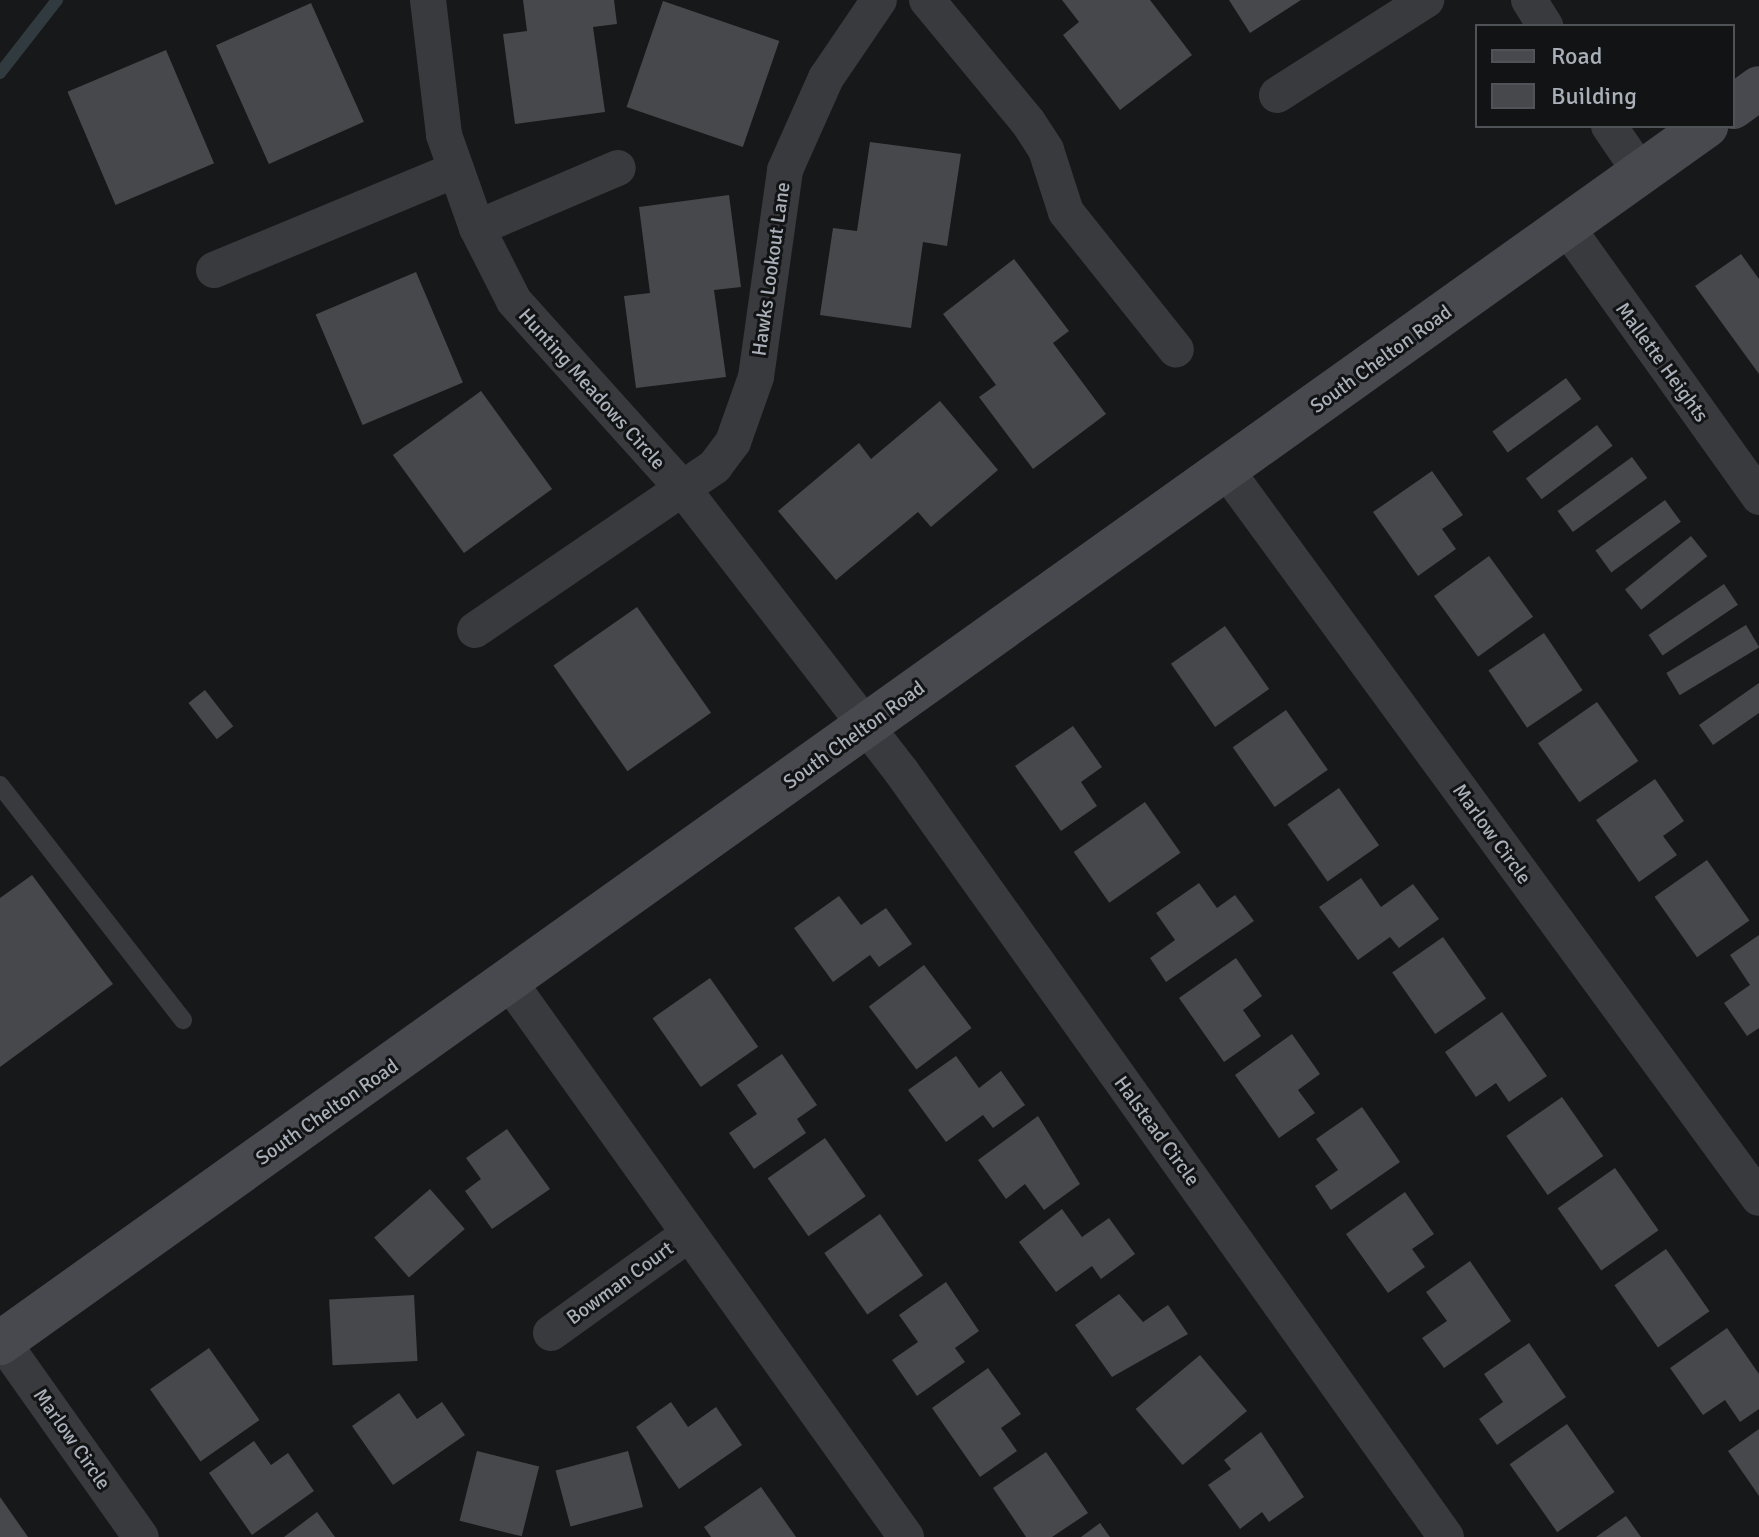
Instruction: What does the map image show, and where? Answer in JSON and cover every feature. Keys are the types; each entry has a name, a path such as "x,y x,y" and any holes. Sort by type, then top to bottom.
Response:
{"main road":[{"path":"1735,106 1759,88"},
{"name":"South Chelton Road","path":"1,1342 510,983 1703,128"}],"street":[{"name":"Hunting Meadows Circle","path":"428,0 430,62 456,170 477,228 514,301 683,489 865,727"},
{"name":"Hawks Lookout Lane","path":"475,630 715,466 745,415 785,170 832,66 879,0"},
{"path":"927,0 1028,122 1046,150 1066,212 1176,350"},
{"path":"1277,95 1426,0"},
{"path":"1529,0 1544,24"},
{"path":"1610,128 1641,173"},
{"path":"477,228 618,168"},
{"path":"214,270 456,170"},
{"name":"Mallette Heights","path":"1566,226 1759,497"},
{"name":"Marlow Circle","path":"1226,470 1759,1198"},
{"name":"Halstead Circle","path":"865,727 1446,1537"},
{"path":"510,983 906,1537"},
{"name":"Bowman Court","path":"551,1333 689,1234"},
{"name":"Marlow Circle","path":"1,1342 141,1537"}],"lane":[{"path":"0,785 183,1020"}],"building":[{"path":"523,0 614,0 617,24 593,27 605,112 515,124 503,34 527,31"},
{"path":"1062,0 1150,0 1192,55 1120,110 1063,35 1079,22"},
{"path":"1229,0 1301,0 1250,33"},
{"path":"663,1 779,41 743,147 627,107"},
{"path":"311,3 364,122 269,164 216,45"},
{"path":"166,50 214,163 116,205 68,92"},
{"path":"870,142 961,154 947,246 923,242 911,328 820,315 833,228 857,231"},
{"path":"729,195 741,287 714,290 726,377 636,388 624,296 650,293 639,207"},
{"path":"1741,254 1759,279 1759,374 1695,286"},
{"path":"1014,259 1069,331 1053,343 1106,414 1033,469 979,397 996,385 943,314"},
{"path":"416,272 463,382 363,425 316,315"},
{"path":"1566,378 1581,399 1508,453 1492,431"},
{"path":"481,391 552,489 464,553 393,455"},
{"path":"940,401 998,470 931,527 918,512 836,580 778,511 859,443 871,459"},
{"path":"1597,425 1613,446 1542,499 1526,479"},
{"path":"1632,457 1647,478 1573,532 1558,511"},
{"path":"1432,471 1463,515 1442,529 1456,549 1418,576 1373,512"},
{"path":"1665,500 1681,522 1611,572 1595,551"},
{"path":"1691,536 1707,556 1641,610 1625,589"},
{"path":"1489,556 1533,617 1478,657 1434,596"},
{"path":"1724,584 1738,605 1663,656 1649,635"},
{"path":"637,607 711,713 627,771 553,666"},
{"path":"1746,625 1759,648 1680,695 1666,673"},
{"path":"1225,626 1269,689 1215,727 1171,664"},
{"path":"1544,633 1583,690 1527,728 1488,670"},
{"path":"1759,683 1759,713 1713,745 1699,725"},
{"path":"205,690 233,726 217,739 188,703"},
{"path":"1597,702 1638,761 1579,802 1538,743"},
{"path":"1286,710 1328,770 1275,807 1233,747"},
{"path":"1073,726 1102,767 1081,782 1097,806 1061,831 1015,766"},
{"path":"1655,779 1684,821 1663,836 1677,855 1639,882 1596,820"},
{"path":"1339,788 1379,845 1328,881 1287,824"},
{"path":"1145,802 1181,853 1109,903 1074,852"},
{"path":"1707,860 1749,921 1697,957 1655,897"},
{"path":"32,875 113,984 0,1067 0,898"},
{"path":"1361,878 1381,907 1413,884 1439,919 1399,948 1390,937 1358,960 1319,907"},
{"path":"1199,883 1217,908 1235,895 1254,921 1166,982 1150,958 1175,940 1156,913"},
{"path":"839,896 861,925 886,908 912,944 879,967 870,955 833,982 794,928"},
{"path":"1759,935 1759,1028 1747,1036 1724,1003 1750,985 1730,955"},
{"path":"1443,937 1486,998 1435,1034 1392,973"},
{"path":"1236,958 1262,996 1243,1010 1261,1036 1224,1062 1179,998"},
{"path":"924,965 972,1028 916,1070 869,1007"},
{"path":"710,978 758,1047 701,1087 653,1018"},
{"path":"1502,1012 1547,1076 1509,1102 1496,1083 1476,1097 1445,1052"},
{"path":"1292,1034 1320,1074 1298,1090 1315,1113 1279,1138 1235,1075"},
{"path":"782,1054 817,1105 797,1119 806,1133 754,1169 729,1133 757,1114 737,1085"},
{"path":"956,1056 979,1088 1001,1071 1025,1105 993,1128 983,1115 946,1142 908,1090"},
{"path":"1562,1097 1603,1156 1548,1195 1506,1136"},
{"path":"1362,1107 1400,1162 1331,1210 1315,1186 1338,1170 1316,1139"},
{"path":"1038,1116 1080,1184 1044,1210 1025,1184 1006,1199 978,1160"},
{"path":"507,1129 550,1189 492,1229 465,1191 481,1179 466,1158"},
{"path":"825,1138 866,1196 808,1236 768,1178"},
{"path":"1615,1168 1659,1230 1601,1270 1558,1208"},
{"path":"430,1189 465,1229 409,1278 374,1238"},
{"path":"1405,1192 1434,1234 1412,1249 1425,1267 1388,1293 1346,1234"},
{"path":"1062,1209 1082,1237 1109,1218 1135,1254 1101,1279 1092,1266 1056,1292 1019,1242"},
{"path":"880,1214 923,1275 867,1314 824,1253"},
{"path":"1666,1249 1710,1311 1658,1347 1614,1285"},
{"path":"1470,1261 1511,1321 1444,1368 1422,1338 1447,1321 1426,1292"},
{"path":"946,1282 979,1331 955,1348 965,1362 917,1396 892,1360 918,1342 899,1315"},
{"path":"1119,1294 1143,1322 1168,1305 1188,1334 1112,1377 1075,1325"},
{"path":"414,1295 417,1361 333,1365 329,1299"},
{"path":"1727,1328 1759,1374 1759,1409 1740,1422 1725,1400 1703,1415 1670,1368"},
{"path":"1529,1343 1566,1397 1497,1445 1479,1419 1503,1402 1484,1374"},
{"path":"209,1348 259,1420 200,1461 150,1389"},
{"path":"1200,1355 1247,1411 1183,1465 1136,1409"},
{"path":"988,1368 1021,1414 1001,1428 1017,1451 980,1477 932,1408"},
{"path":"399,1393 417,1419 442,1402 465,1435 393,1485 352,1426"},
{"path":"671,1402 688,1427 716,1407 742,1445 679,1489 636,1427"},
{"path":"1567,1424 1615,1492 1557,1532 1510,1464"},
{"path":"1759,1429 1759,1496 1728,1451"},
{"path":"1261,1432 1304,1497 1269,1522 1262,1512 1240,1529 1208,1485 1231,1469 1224,1460"},
{"path":"254,1441 271,1465 288,1453 314,1491 252,1535 209,1473"},
{"path":"477,1451 539,1466 522,1536 460,1521"},
{"path":"628,1451 643,1507 571,1526 556,1470"},
{"path":"1046,1452 1088,1513 1052,1537 1026,1537 993,1488"},
{"path":"761,1487 796,1537 711,1537 704,1527"},
{"path":"0,1497 28,1537 0,1537"},
{"path":"317,1512 335,1537 284,1537"},
{"path":"1626,1516 1641,1537 1596,1537"},
{"path":"1100,1523 1110,1537 1081,1537"}],"waterway":[{"path":"0,73 57,0"}]}
